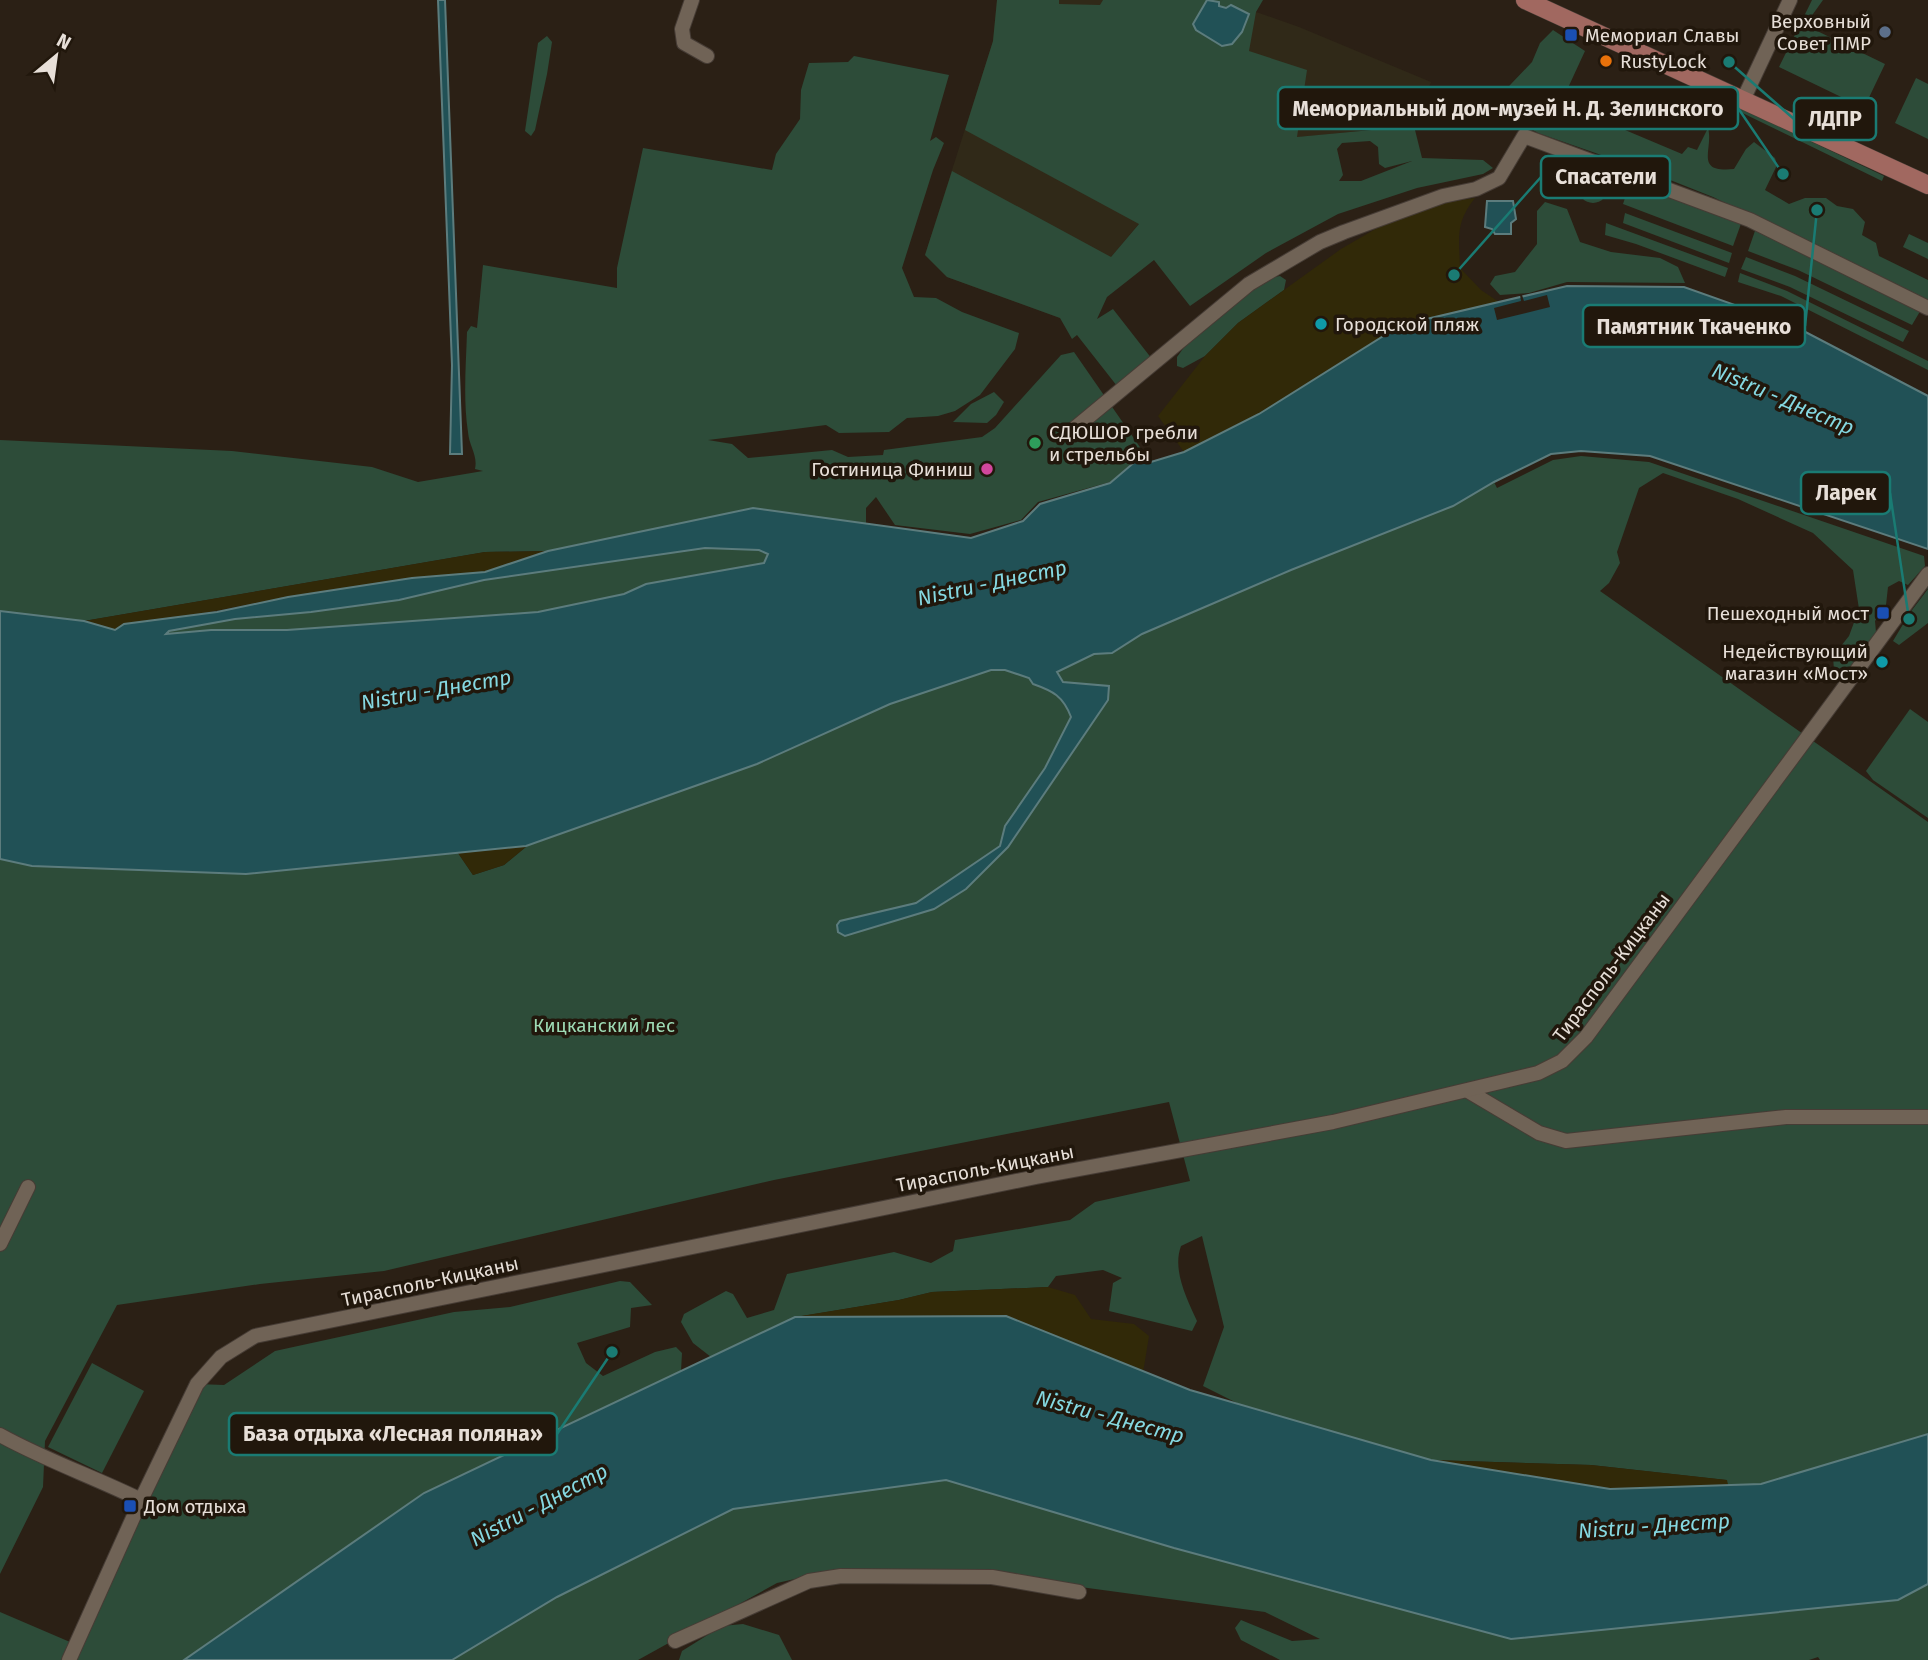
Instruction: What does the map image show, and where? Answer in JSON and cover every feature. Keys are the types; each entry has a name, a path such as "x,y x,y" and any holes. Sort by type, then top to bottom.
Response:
{"main road":[{"path":"1525,0 1928,185"}],"street":[{"path":"692,0 682,29 684,43 707,56"},
{"path":"1743,100 1790,0"},
{"path":"1069,433 1249,284 1320,242 1443,196 1476,189 1499,178 1524,136 1750,220 1928,308"},
{"name":"Тирасполь-Кицканы","path":"69,1660 197,1384 221,1357 255,1336 1036,1177 1334,1122 1526,1077 1562,1061 1578,1046 1924,579"},
{"path":"1468,1091 1539,1133 1566,1141 1786,1117 1928,1116"},
{"path":"0,1244 28,1186"},
{"path":"1,1432 29,1451 90,1475 141,1500"},
{"path":"675,1641 809,1581 841,1576 992,1577 1079,1592"}],"shaded area":[{"path":"997,0 1222,0 1299,27 1431,82 1414,126 1204,146 1060,318 947,277 925,255 993,41"}],"green space":[{"path":"997,0 1059,0 1059,4 1100,5 1103,0 1263,0 1256,12 1249,51 1307,70 1297,137 1414,126 1422,158 1483,160 1493,168 1483,174 1417,188 1338,214 1266,253 1190,306 1154,260 1107,297 1097,319 1113,309 1152,359 1117,386 1077,335 1072,339 1060,318 947,277 925,255 952,171 1111,257 1139,224 965,130 993,41","holes":["1370,141 1378,147 1379,164 1385,168 1412,161 1361,181 1339,181 1343,175 1337,149 1342,143"]},
{"path":"1812,0 1823,0 1813,14 1809,27 1885,64 1864,108 1779,67"},
{"path":"1553,30 1585,51 1561,103 1682,154 1688,147 1697,150 1708,128 1709,163 1721,169 1734,169 1746,149 1754,142 1775,158 1777,165 1765,190 1789,204 1805,198 1826,198 1837,206 1853,209 1865,222 1862,235 1876,243 1879,256 1928,280 1928,301 1713,197 1538,133 1491,105 1532,62 1540,43"},
{"path":"547,36 552,42 547,74 535,130 531,136 525,131 538,43"},
{"path":"854,56 949,75 930,141 936,137 944,143 902,268 914,297 936,298 962,312 1019,333 1015,349 980,395 955,411 938,416 907,418 889,432 839,433 826,425 708,440 732,444 748,458 832,450 848,457 883,455 884,450 982,437 995,428 1061,355 1074,352 1144,453 1110,482 1038,502 1021,520 970,534 895,525 876,497 866,508 866,524 753,508 548,551 485,552 84,621 0,611 0,440 232,451 372,467 418,482 483,471 475,469 466,420 465,395 467,332 471,326 477,328 483,265 617,288 617,268 643,148 772,170 776,154 800,119 801,90 809,63 848,62"},
{"path":"1916,78 1928,84 1928,139 1895,123"},
{"path":"1730,103 1884,176 1882,181 1728,106"},
{"path":"1593,173 1604,177 1608,188 1604,199 1593,203 1582,199 1578,188 1582,177"},
{"path":"1631,180 1742,221 1733,246 1623,204"},
{"path":"1545,202 1567,209 1580,242 1611,252 1660,258 1678,267 1685,283 1567,282 1529,293 1500,295 1490,284 1495,276 1515,272 1537,244 1537,211"},
{"path":"1625,213 1732,253 1729,263 1623,223"},
{"path":"1606,223 1728,268 1725,277 1605,235"},
{"path":"1756,228 1922,308 1912,325 1798,270 1748,251"},
{"path":"1909,234 1928,243 1928,259 1903,247"},
{"path":"1746,257 1795,276 1909,331 1903,342 1790,287 1741,269"},
{"path":"1740,273 1787,291 1928,361 1928,370 1781,296 1738,282"},
{"path":"1280,276 1286,280 1284,290 1238,323 1205,356 1183,368 1177,366 1177,357 1185,346 1263,279"},
{"path":"994,392 1004,402 987,423 953,422 971,404"},
{"name":"Кицканский лес","path":"1581,456 1649,462 1924,556 1925,566 1908,585 1899,581 1888,587 1886,605 1875,621 1876,632 1849,671 1834,671 1833,656 1849,636 1859,609 1853,570 1813,533 1738,499 1663,473 1639,488 1617,552 1620,563 1609,583 1600,591 1928,822 1928,1434 1761,1484 1728,1485 1726,1480 1591,1465 1431,1460 1241,1405 1203,1386 1224,1327 1202,1236 1181,1246 1179,1255 1179,1274 1197,1321 1192,1331 1109,1311 1113,1283 1122,1278 1103,1270 1056,1276 1048,1287 932,1292 796,1317 711,1357 693,1343 681,1322 684,1314 726,1291 733,1294 747,1318 774,1310 787,1274 894,1252 931,1263 953,1251 955,1240 1070,1220 1095,1202 1190,1181 1169,1102 774,1180 384,1271 260,1284 117,1305 45,1441 43,1487 0,1574 0,859 32,866 246,874 458,853 473,875 504,865 527,846 757,764 890,704 991,670 1005,670 1029,678 1033,684 1061,699 1071,717 1045,768 1005,826 1000,845 1108,686 1063,682 1057,672 1094,654 1112,653 1142,634 1291,570 1453,506 1494,482 1497,488 1553,460"},
{"path":"705,548 759,550 768,554 764,563 646,584 624,594 538,612 287,630 211,630 165,635 168,631 235,619 399,600 484,580"},
{"path":"1928,589 1928,623 1899,645 1893,641 1905,621 1909,623 1912,617 1909,614"},
{"path":"1910,709 1928,722 1928,818 1873,780 1866,771"},
{"path":"620,1281 630,1282 652,1305 631,1308 630,1327 577,1343 586,1363 603,1376 655,1352 676,1347 682,1353 681,1371 424,1493 184,1660 69,1660 197,1384 224,1385 275,1351 454,1312 510,1307"},
{"path":"92,1363 144,1391 102,1473 48,1447"},
{"path":"946,1480 1174,1548 1898,1600 1928,1584 1928,1660 1820,1660 1818,1657 1809,1660 1280,1660 1241,1640 1235,1628 1241,1620 1292,1641 1320,1639 1265,1612 1000,1576 826,1572 777,1583 638,1660 452,1660 557,1597 733,1509"},
{"path":"0,1612 70,1642 61,1660 0,1660"},
{"path":"743,1624 779,1635 792,1660 679,1660 682,1651 722,1626"}],"sand":[{"name":"Городской пляж","path":"1475,198 1461,223 1460,268 1481,290 1499,302 1401,325 1259,414 1184,452 1158,416 1205,356 1238,323 1341,249 1391,220 1442,203"},
{"path":"548,551 485,572 412,578 288,597 115,630 84,621 485,552"},
{"path":"527,846 504,865 473,875 458,853"},
{"path":"1048,1287 1075,1295 1091,1319 1134,1324 1149,1336 1143,1373 1006,1316 795,1317 932,1292"},
{"path":"1431,1460 1591,1465 1727,1480 1728,1485 1610,1489"}],"water":[{"path":"438,0 445,0 462,454 450,454 452,365"},
{"path":"1207,0 1219,2 1219,6 1226,8 1231,5 1249,14 1242,32 1232,44 1222,46 1196,30 1193,24"},
{"path":"1487,201 1513,201 1516,219 1511,223 1511,234 1495,234 1492,229 1485,227"},
{"name":"Nistru - Днестр","path":"1567,286 1684,287 1794,326 1928,396 1928,549 1650,456 1581,451 1551,454 1453,506 1291,570 1142,634 1112,653 1094,654 1057,672 1063,682 1109,686 1108,700 1008,847 966,889 934,909 845,936 838,932 837,925 840,921 916,903 1000,846 1005,826 1045,768 1071,717 1056,695 1033,684 1029,678 1005,670 991,670 890,704 757,764 526,846 246,874 32,866 0,859 0,611 84,621 115,630 124,624 217,612 288,597 412,578 485,572 548,551 753,508 971,538 1023,521 1040,504 1110,483 1137,460 1151,462 1184,452 1259,414 1401,325","holes":["705,548 759,550 768,554 764,563 646,584 624,594 538,612 287,630 211,630 166,634 169,631 235,619 399,600 484,580"]},
{"name":"Nistru - Днестр","path":"1006,1316 1190,1390 1431,1460 1610,1489 1761,1484 1928,1434 1928,1584 1898,1600 1511,1639 1174,1548 946,1480 733,1509 557,1597 452,1660 184,1660 424,1493 795,1317"}],"pier":[{"path":"1520,295 1524,301 1547,295 1550,307 1497,320 1494,308 1521,301"}],"place":[{"name":"Верховный Совет ПМР","path":"1885,32"},
{"name":"Мемориал Славы","path":"1571,35"},
{"name":"RustyLock","path":"1606,61"},
{"name":"ЛДПР","path":"1729,62"},
{"name":"Мемориальный дом-музей Н. Д. Зелинского","path":"1783,174"},
{"name":"Памятник Ткаченко","path":"1817,210"},
{"name":"Спасатели","path":"1454,275"},
{"name":"Городской пляж","path":"1321,324"},
{"name":"СДЮШОР гребли и стрельбы","path":"1035,443"},
{"name":"Гостиница Финиш","path":"987,469"},
{"name":"Пешеходный мост","path":"1883,613"},
{"name":"Ларек","path":"1909,619"},
{"name":"Недействующий магазин «Мост»","path":"1882,662"},
{"name":"База отдыха «Лесная поляна»","path":"612,1352"},
{"name":"Дом отдыха","path":"130,1506"}]}
